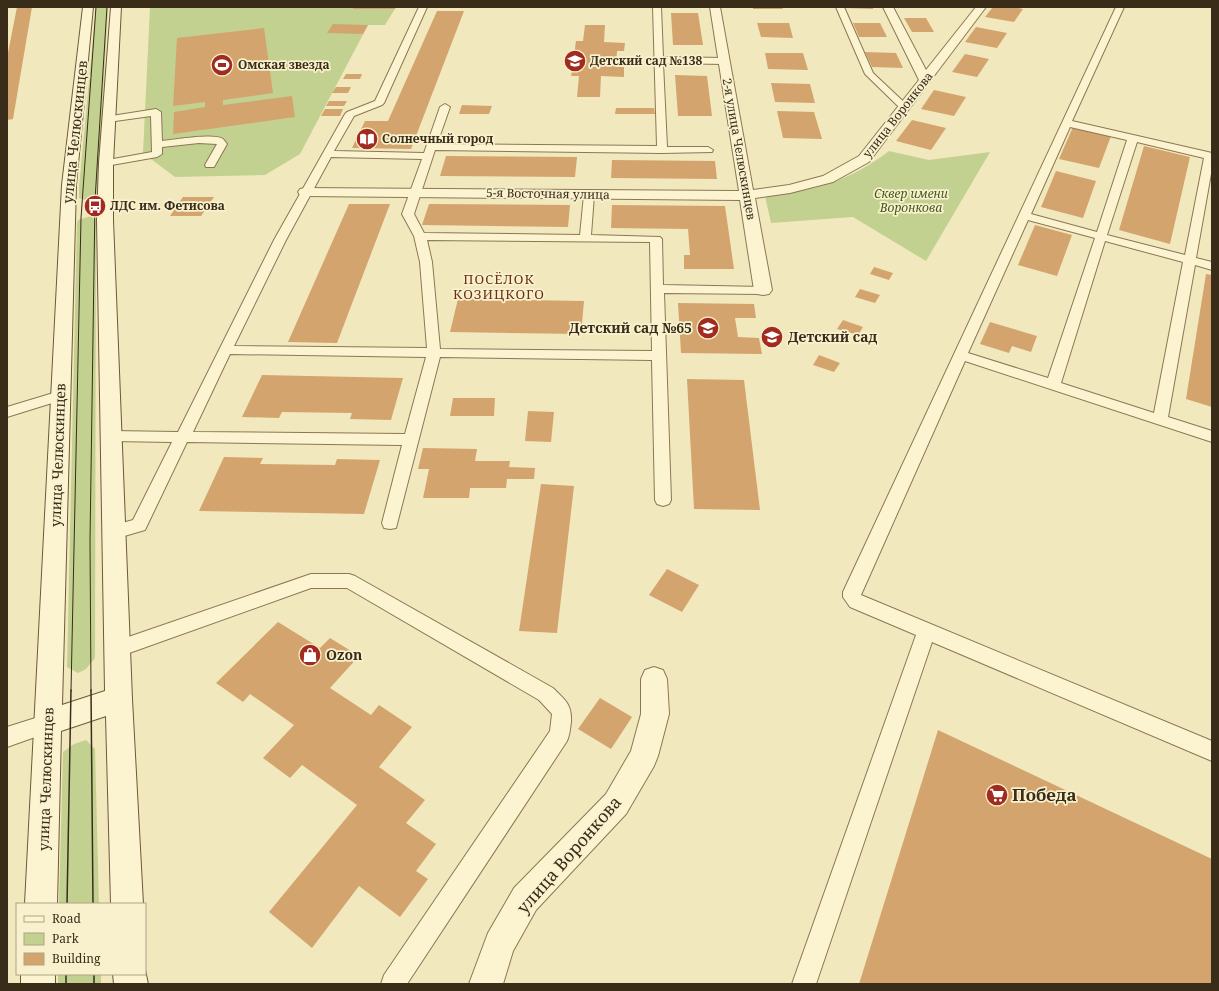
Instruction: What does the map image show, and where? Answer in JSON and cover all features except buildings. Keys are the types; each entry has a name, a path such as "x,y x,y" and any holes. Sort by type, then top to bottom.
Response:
{"main road":[{"name":"улица Челюскинцев","path":"41,903 69,185 88,7"},
{"path":"116,7 108,119 105,220 119,699 127,903"},
{"name":"2-я улица Челюскинцев","path":"715,7 763,290"},
{"path":"888,7 925,80"},
{"name":"улица Воронкова","path":"790,189 828,179 864,159 981,7"},
{"name":"5-я Восточная улица","path":"305,192 747,195 790,189"},
{"name":"улица Воронкова","path":"486,984 499,944 526,899 616,804 644,756 655,714 654,678"},
{"path":"48,723 119,699"}],"lane":[{"path":"114,532 139,525 305,192 350,114 379,103 423,7"},
{"path":"657,7 662,150"},
{"path":"840,7 869,74 904,107"},
{"path":"1120,7 852,592 852,597 856,602 1212,751"},
{"path":"659,60 724,61"},
{"path":"390,523 434,353 426,262 420,236 408,214 445,107"},
{"path":"106,163 157,154 156,112 108,119"},
{"path":"1067,123 1211,156 1160,420"},
{"path":"1053,386 1133,138"},
{"path":"157,145 199,140 219,141 222,144 210,166"},
{"path":"327,154 429,151 708,150"},
{"path":"585,238 589,195"},
{"path":"1024,216 1212,266"},
{"path":"420,236 656,239 663,500"},
{"path":"658,289 763,290"},
{"path":"225,350 660,356"},
{"path":"960,355 1212,437"},
{"path":"7,412 60,396"},
{"path":"112,436 411,440"},
{"path":"118,649 311,581 349,581 546,694 562,710 560,734 394,984"},
{"path":"804,984 927,631"},
{"path":"7,737 48,723"}],"green space":[{"path":"96,7 108,7 97,197 85,200 79,198 79,187"},
{"path":"150,7 396,7 385,25 368,25 300,154 265,175 175,177 143,153"},
{"name":"Сквер имени Воронкова","path":"889,151 929,160 990,152 926,261 853,217 771,223 765,196 800,191 831,183 860,170"},
{"path":"91,216 96,220 95,658 86,669 78,673 67,667 77,223 78,220"},
{"path":"86,740 95,749 99,903 59,903 63,752 74,744"},
{"path":"58,975 101,975 101,984 58,984"}],"tram line":[{"path":"71,691 81,218 96,7"},
{"path":"91,691 90,541 95,200 107,7"},
{"path":"67,903 71,690"},
{"path":"91,690 93,903"},
{"path":"66,975 66,984"},
{"path":"94,975 94,984"}],"place":[{"name":"Детский сад №138","path":"575,61"},
{"name":"Омская звезда","path":"222,65"},
{"name":"Солнечный город","path":"367,139"},
{"name":"ЛДС им. Фетисова","path":"95,206"},
{"name":"Детский сад №65","path":"708,328"},
{"name":"Детский сад","path":"772,337"},
{"name":"Ozon","path":"310,655"},
{"name":"Победа","path":"997,795"}],"district":[{"name":"ПОСЁЛОК КОЗИЦКОГО","path":"499,286"}]}
